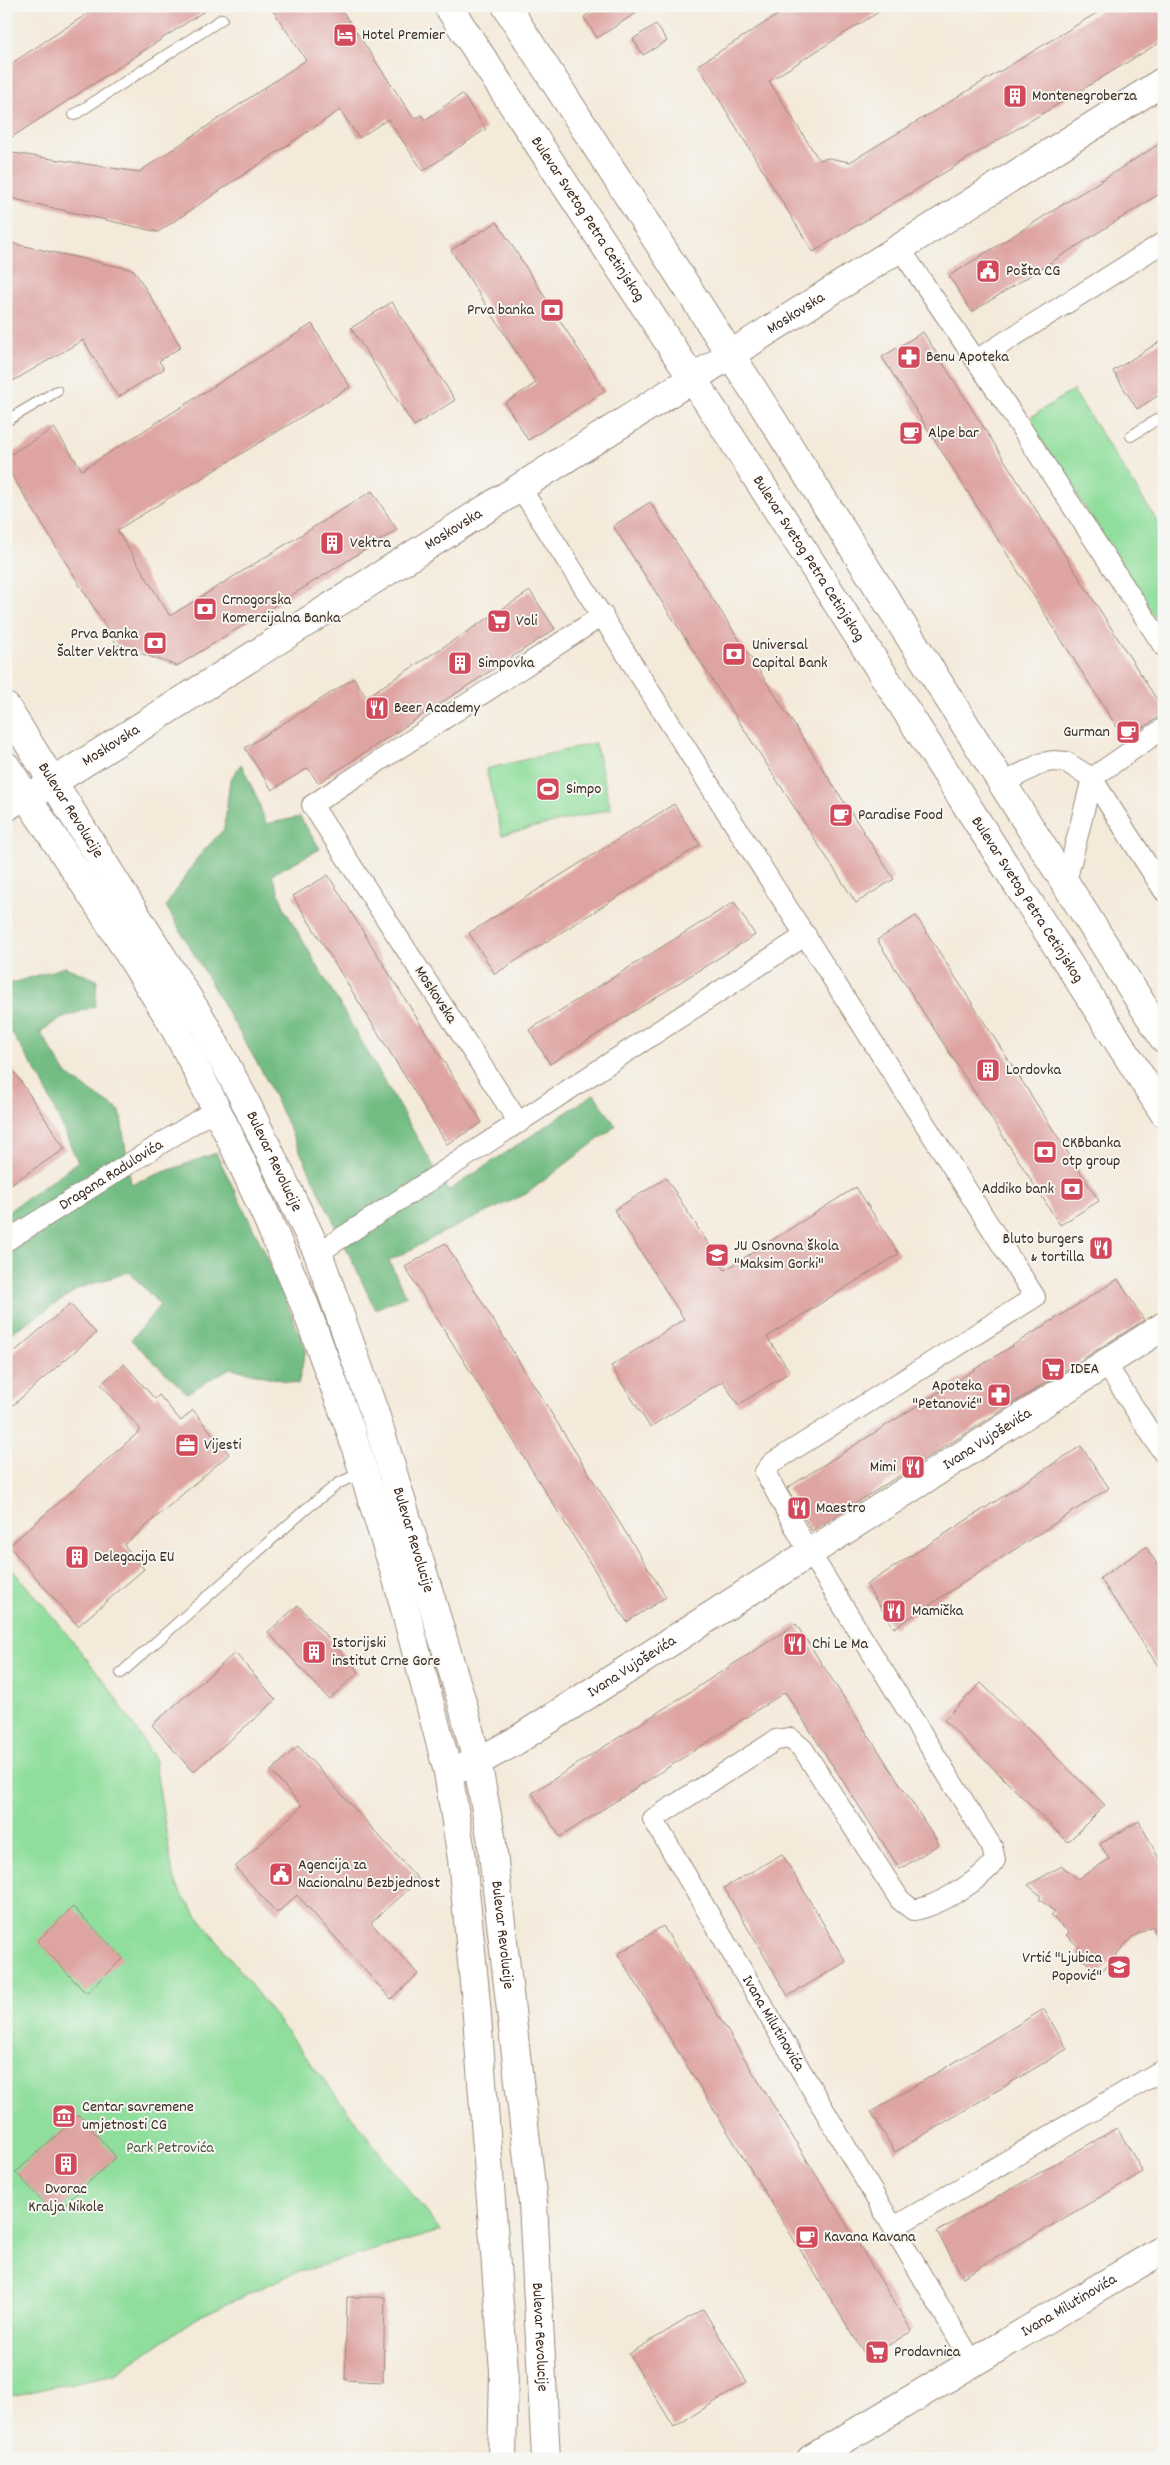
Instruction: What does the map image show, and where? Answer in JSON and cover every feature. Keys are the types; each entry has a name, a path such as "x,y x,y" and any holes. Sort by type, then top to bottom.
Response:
{"main road":[{"name":"Bulevar Svetog Petra Cetinjskog","path":"448,6 693,379 1164,1113"},
{"path":"506,6 731,355 1003,783 1065,886 1164,1039"},
{"name":"Moskovska","path":"17,805 1164,81"},
{"name":"Bulevar Revolucije","path":"6,707 203,1022 261,1132 318,1253 377,1420 462,1702 477,1762 491,1836 533,2203 548,2456"},
{"name":"Bulevar Revolucije","path":"6,766 17,805 101,909 168,1016 216,1109 268,1220 305,1306 364,1471 400,1588 448,1772 460,1842 476,2003 504,2371 502,2459"},
{"name":"Ivana Vujoševića","path":"448,1772 477,1762 514,1742 1164,1326"},
{"name":"Ivana Milutinovića","path":"811,2459 1164,2249"}],"street":[{"path":"976,360 1164,242"},
{"path":"900,247 1164,647"},
{"path":"520,487 1034,1297 768,1467 765,1472 766,1477 810,1552"},
{"name":"Moskovska","path":"519,1124 312,804 602,615"},
{"path":"1065,886 1092,778 1164,728"},
{"path":"1003,783 1042,763 1053,761 1066,762 1092,778 1164,891"},
{"path":"318,1253 519,1124 806,935"},
{"name":"Dragana Radulovića","path":"6,1241 216,1109"},
{"path":"1106,1364 1164,1454"},
{"name":"Ivana Milutinovića","path":"810,1552 992,1847 995,1860 988,1872 928,1908 913,1910 900,1900 804,1749 790,1738 776,1740 653,1819 973,2363"},
{"path":"894,2227 1164,2069"}],"lane":[{"path":"74,114 222,19"},
{"path":"6,421 57,391"},
{"path":"1131,436 1164,415"},
{"path":"121,1673 306,1509 339,1483 364,1471"}],"green space":[{"path":"1073,390 1164,532 1164,631 1028,419"},
{"name":"Simpo","path":"595,743 611,809 502,835 486,769"},
{"path":"241,764 257,798 266,824 300,817 320,849 272,874 285,910 448,1191 594,1094 616,1126 526,1194 444,1232 389,1261 406,1296 375,1309 264,1075 166,906 198,857 224,829 230,780"},
{"path":"65,967 97,980 95,1006 58,1020 40,1032 67,1075 120,1111 131,1184 216,1153 264,1250 306,1349 298,1384 230,1368 187,1393 131,1340 160,1305 129,1272 80,1288 6,1336 6,1213 78,1162 41,1079 6,1024 6,985"},
{"name":"Park Petrovića","path":"6,1563 45,1607 106,1683 154,1757 173,1875 181,1894 440,2231 292,2274 196,2318 115,2374 6,2397"}],"building":[{"path":"99,6 212,6 6,141 6,67"},
{"path":"270,6 339,6 414,119 421,115 425,120 462,94 486,129 423,171 388,119 359,138 340,110 158,232 6,197 6,152 139,172 306,60"},
{"path":"600,6 647,6 597,38 584,17"},
{"path":"792,6 888,6 769,81 819,160 829,158 850,162 1108,6 1164,6 1164,40 813,252 698,65"},
{"path":"656,24 667,41 643,55 633,39"},
{"path":"1164,141 1164,191 972,312 949,276"},
{"path":"497,222 605,391 528,440 505,403 536,383 451,250"},
{"path":"6,242 134,270 181,347 159,361 164,369 118,397 83,340 6,385"},
{"path":"392,302 455,400 414,426 351,328"},
{"path":"312,324 350,387 117,530 170,616 372,491 397,530 177,666 117,645 6,466 6,457 54,428 82,470"},
{"path":"923,332 1164,711 1164,716 1157,718 1125,740 882,357"},
{"path":"1164,339 1164,392 1137,409 1113,371"},
{"path":"650,502 894,879 856,903 613,526"},
{"name":"Simpovka","path":"530,591 555,629 318,783 308,768 272,790 245,748 354,678 366,697"},
{"path":"674,804 700,845 495,974 469,933"},
{"path":"328,875 482,1123 447,1144 293,896"},
{"path":"734,902 755,935 550,1064 529,1030"},
{"name":"Lordovka","path":"916,916 1099,1201 1060,1225 877,940"},
{"path":"6,1059 65,1149 6,1187"},
{"path":"666,1178 725,1270 856,1187 899,1254 767,1337 790,1372 738,1405 723,1381 650,1427 611,1366 684,1319 614,1210"},
{"path":"445,1243 666,1597 627,1622 405,1267"},
{"path":"1118,1279 1144,1320 812,1531 787,1488"},
{"path":"70,1304 96,1333 6,1411 6,1359"},
{"path":"124,1364 155,1399 159,1395 181,1421 193,1410 229,1454 124,1545 144,1569 78,1626 9,1546 141,1430 101,1384"},
{"path":"1081,1446 1109,1488 894,1628 866,1585"},
{"path":"1146,1547 1164,1575 1164,1675 1100,1578"},
{"name":"Istorijski institut Crne Gore","path":"298,1605 359,1672 329,1699 268,1632"},
{"path":"796,1624 939,1844 900,1869 785,1692 560,1837 532,1793"},
{"path":"235,1653 276,1700 193,1772 152,1725"},
{"path":"981,1683 1105,1805 1068,1842 944,1720"},
{"name":"Agencija za Nacionalnu Bezbjednost","path":"298,1746 419,1880 371,1923 418,1974 391,1999 297,1895 277,1913 235,1867 302,1806 271,1771"},
{"path":"1139,1821 1164,1868 1164,1946 1152,1926 1132,1937 1099,1974 1076,1953 1080,1948 1066,1935 1069,1932 1051,1916 1055,1912 1039,1899 1041,1896 1028,1885 1062,1866 1078,1879 1109,1859 1100,1844"},
{"path":"782,1854 846,1962 788,1996 724,1888"},
{"path":"73,1907 123,1958 86,1993 37,1941"},
{"path":"663,1926 912,2331 867,2358 618,1954"},
{"path":"1044,2009 1067,2049 895,2152 871,2112"},
{"name":"Dvorac Kralja Nikole","path":"79,2115 116,2157 54,2214 16,2172"},
{"path":"1117,2128 1143,2172 963,2277 937,2232"},
{"path":"347,2297 385,2297 383,2382 345,2380"},
{"path":"703,2309 747,2382 674,2427 629,2354"}],"place":[{"name":"Hotel Premier","path":"345,35"},
{"name":"Montenegroberza","path":"1015,96"},
{"name":"Pošta CG","path":"988,271"},
{"name":"Prva banka","path":"552,310"},
{"name":"Benu Apoteka","path":"909,357"},
{"name":"Alpe bar","path":"911,433"},
{"name":"Vektra","path":"332,543"},
{"name":"Crnogorska Komercijalna Banka","path":"205,609"},
{"name":"Voli","path":"499,621"},
{"name":"Prva Banka Šalter Vektra","path":"155,643"},
{"name":"Universal Capital Bank","path":"734,654"},
{"name":"Simpovka","path":"460,663"},
{"name":"Beer Academy","path":"377,708"},
{"name":"Gurman","path":"1128,732"},
{"name":"Simpo","path":"548,789"},
{"name":"Paradise Food","path":"841,815"},
{"name":"Lordovka","path":"988,1070"},
{"name":"CKBbanka otp group","path":"1045,1152"},
{"name":"Addiko bank","path":"1072,1189"},
{"name":"Bluto burgers & tortilla","path":"1101,1248"},
{"name":"JU Osnovna škola \"Maksim Gorki\"","path":"717,1255"},
{"name":"IDEA","path":"1053,1369"},
{"name":"Apoteka \"Petanović\"","path":"999,1395"},
{"name":"Vijesti","path":"187,1445"},
{"name":"Mimi","path":"913,1467"},
{"name":"Maestro","path":"799,1508"},
{"name":"Delegacija EU","path":"77,1557"},
{"name":"Mamička","path":"894,1611"},
{"name":"Chi Le Ma","path":"795,1644"},
{"name":"Istorijski institut Crne Gore","path":"314,1652"},
{"name":"Agencija za Nacionalnu Bezbjednost","path":"281,1874"},
{"name":"Vrtić \"Ljubica Popović\"","path":"1119,1967"},
{"name":"Centar savremene umjetnosti CG","path":"64,2116"},
{"name":"Dvorac Kralja Nikole","path":"66,2164"},
{"name":"Kavana Kavana","path":"807,2237"},
{"name":"Prodavnica","path":"877,2352"}]}
